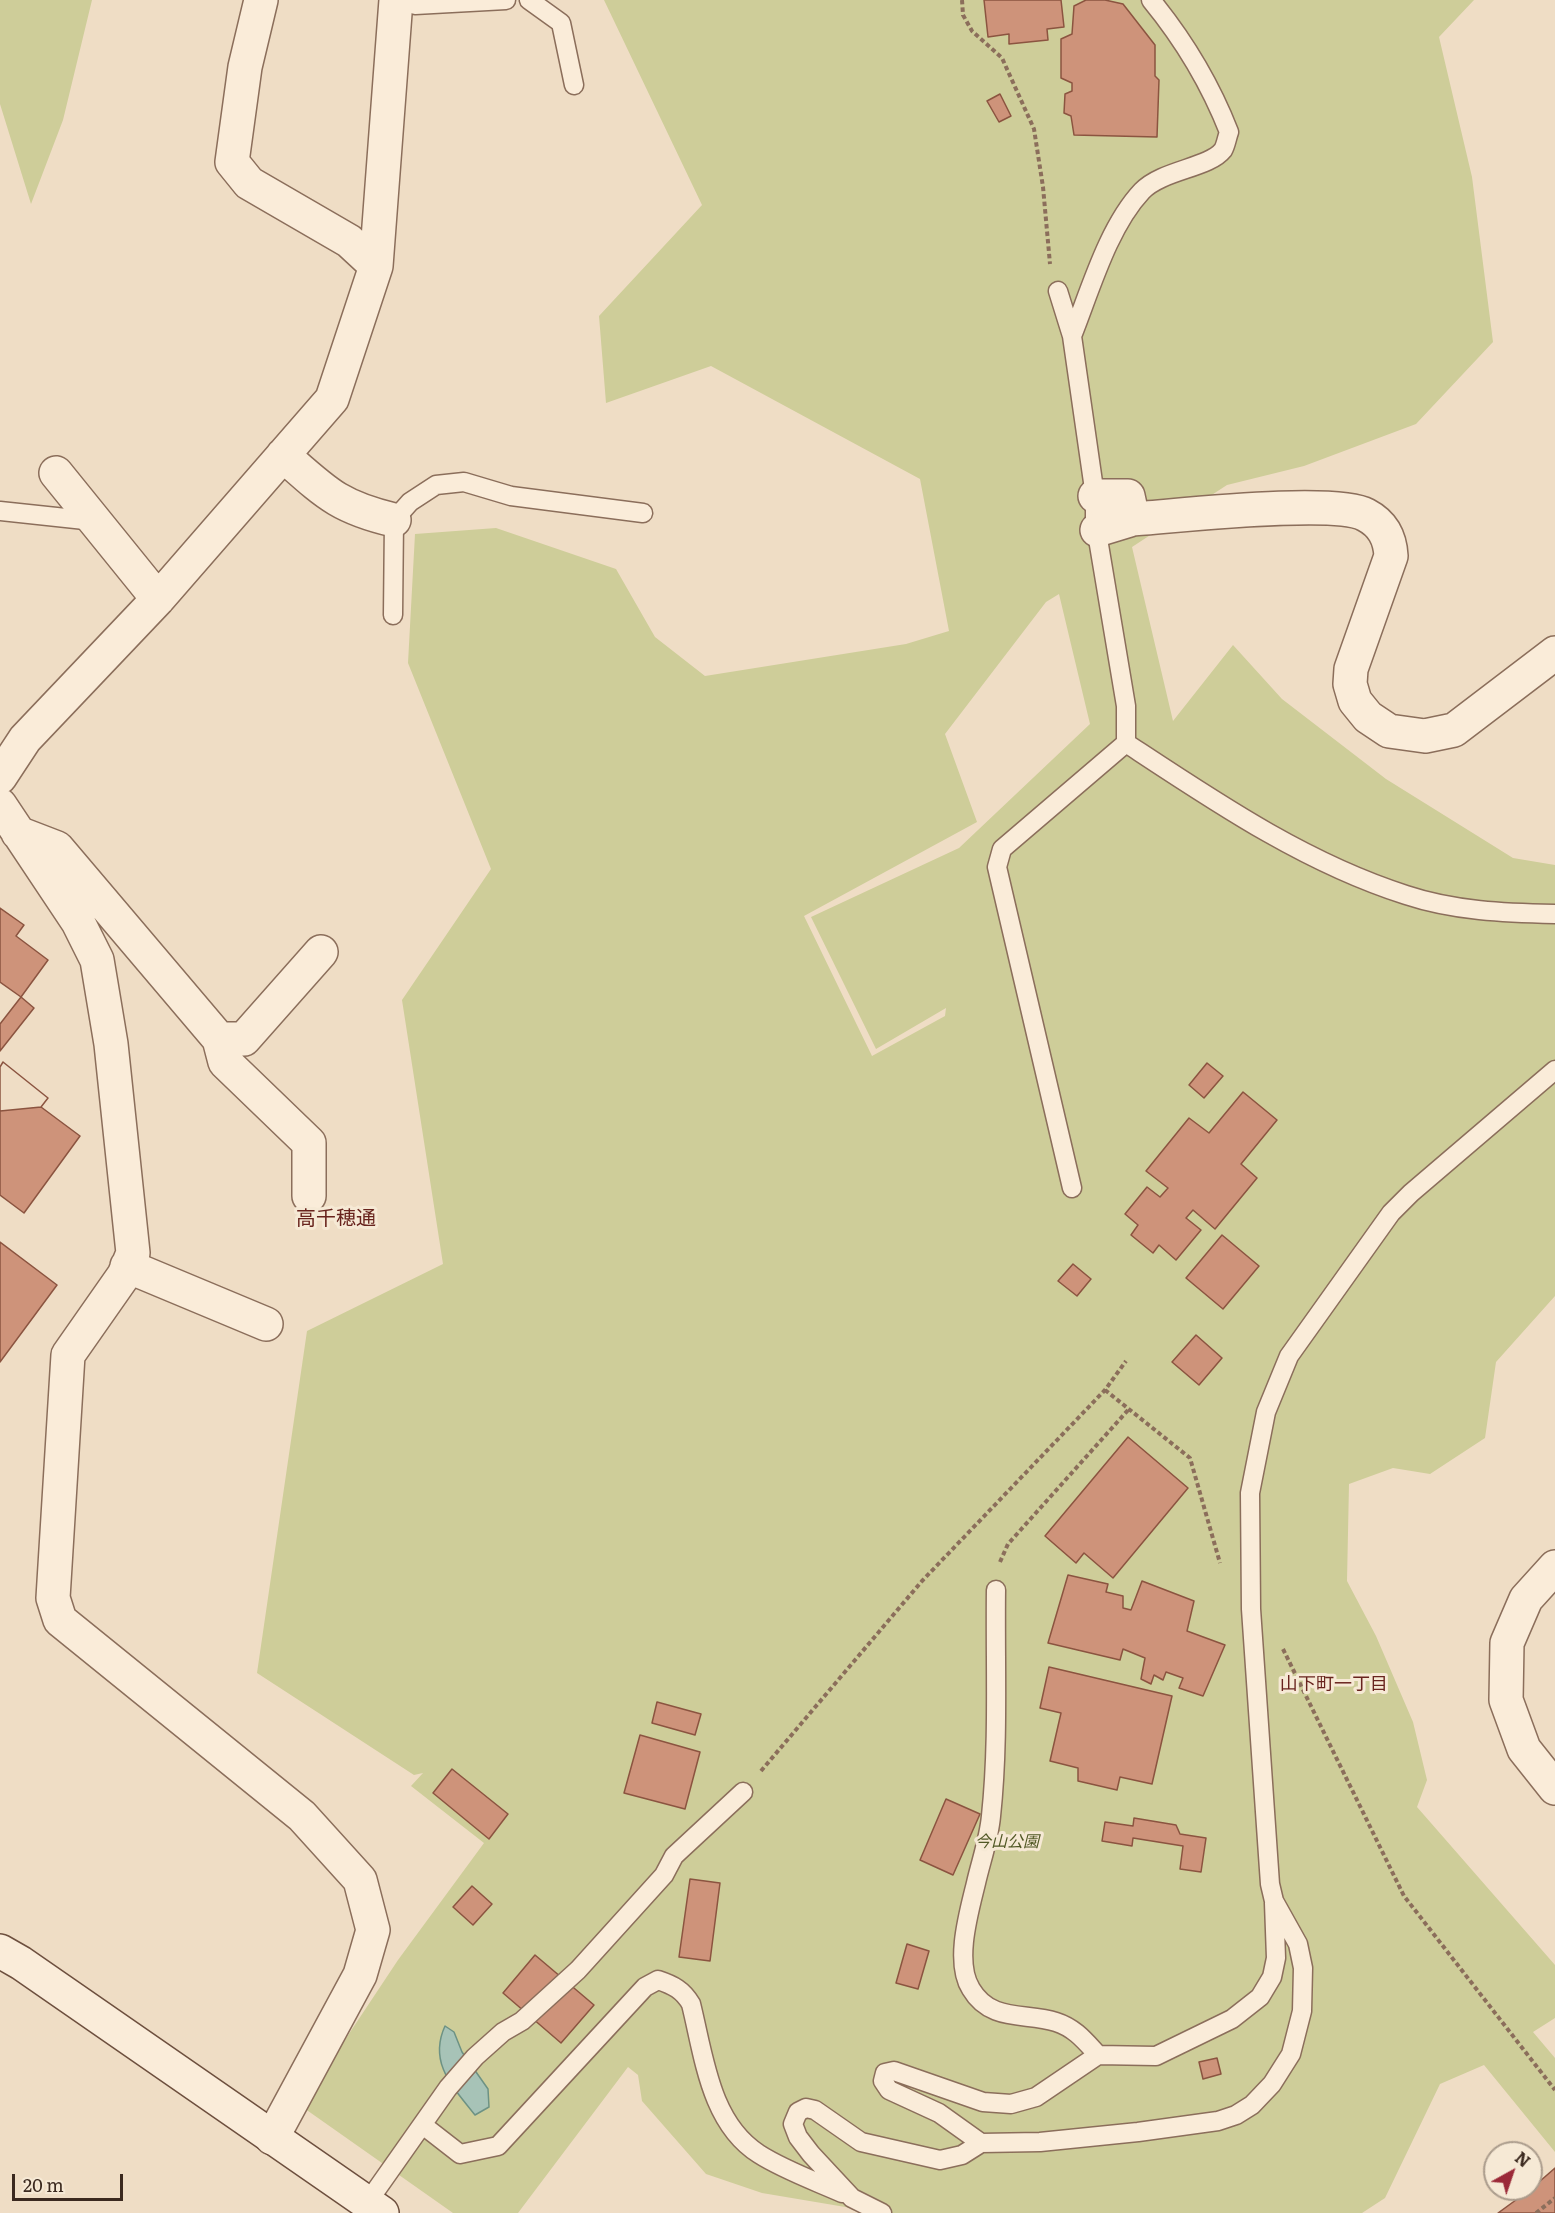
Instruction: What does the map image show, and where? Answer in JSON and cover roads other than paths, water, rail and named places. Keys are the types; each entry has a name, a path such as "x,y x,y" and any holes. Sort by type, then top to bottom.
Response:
{"street":[{"path":"261,0 245,67 232,162 249,183 349,241 376,266"},
{"path":"0,777 25,739 158,599 332,399 376,266 396,0"},
{"path":"283,455 335,500 361,512 394,520"},
{"path":"56,473 158,599"},
{"path":"1095,496 1128,496 1133,519"},
{"path":"1097,530 1133,519 1277,510 1347,509 1365,514 1378,523 1390,540 1390,556 1351,669 1350,684 1355,701 1368,717 1389,731 1425,736 1454,730 1555,653"},
{"path":"0,805 78,922 97,960 111,1044 133,1253 128,1266 68,1355 53,1598 60,1620 302,1816 360,1880 373,1930 360,1975 272,2138"},
{"path":"18,833 57,848 219,1039 225,1062 309,1143 309,1196"},
{"path":"219,1039 244,1039 321,952"},
{"path":"128,1266 266,1324"},
{"path":"1555,1568 1526,1599 1507,1643 1506,1700 1524,1749 1555,1788"},
{"path":"0,1952 21,1963 272,2138 369,2210"}],"lane":[{"path":"410,0 414,5 506,0"},
{"path":"529,0 561,23 574,85"},
{"path":"1072,336 1116,228 1128,207 1156,178 1211,158 1222,150 1229,132 1218,103 1164,16 1151,0"},
{"path":"1058,291 1072,336 1095,496 1097,530 1126,706 1126,742 1002,849 997,867 1072,1188"},
{"path":"393,615 394,520 410,502 436,485 464,482 510,496 643,513"},
{"path":"0,511 94,521"},
{"path":"1126,742 1229,811 1337,867 1407,896 1495,913 1555,914"},
{"path":"981,2143 939,2113 889,2090 883,2081 885,2073 894,2071 919,2078 983,2102 1011,2104 1036,2097 1098,2055 1156,2056 1232,2019 1260,1997 1272,1977 1276,1958 1274,1901 1270,1884 1251,1608 1250,1493 1266,1412 1289,1356 1391,1213 1411,1192 1555,1070"},
{"path":"996,1590 995,1723 991,1818 966,1926 965,1976 971,1991 994,2011 1016,2017 1055,2021 1076,2030 1098,2055"},
{"path":"369,2210 448,2088 475,2057 503,2032 522,2021 578,1970 664,1875 674,1856 743,1792"},
{"path":"852,2198 798,2137 793,2124 798,2112 806,2108 815,2110 861,2142 940,2160 962,2155 981,2143 1040,2142 1218,2121 1252,2105 1272,2084 1291,2054 1302,2012 1303,1968 1298,1944 1274,1901"},
{"path":"424,2126 460,2154 498,2146 645,1987 658,1980 675,1986 685,1994 691,2004 722,2115 735,2133 759,2154 882,2213"}],"district":[{"name":"高千穂通","path":"336,1219"},
{"name":"山下町一丁目","path":"1334,1685"}],"park label":[{"name":"今山公園","path":"1007,1842"}]}
